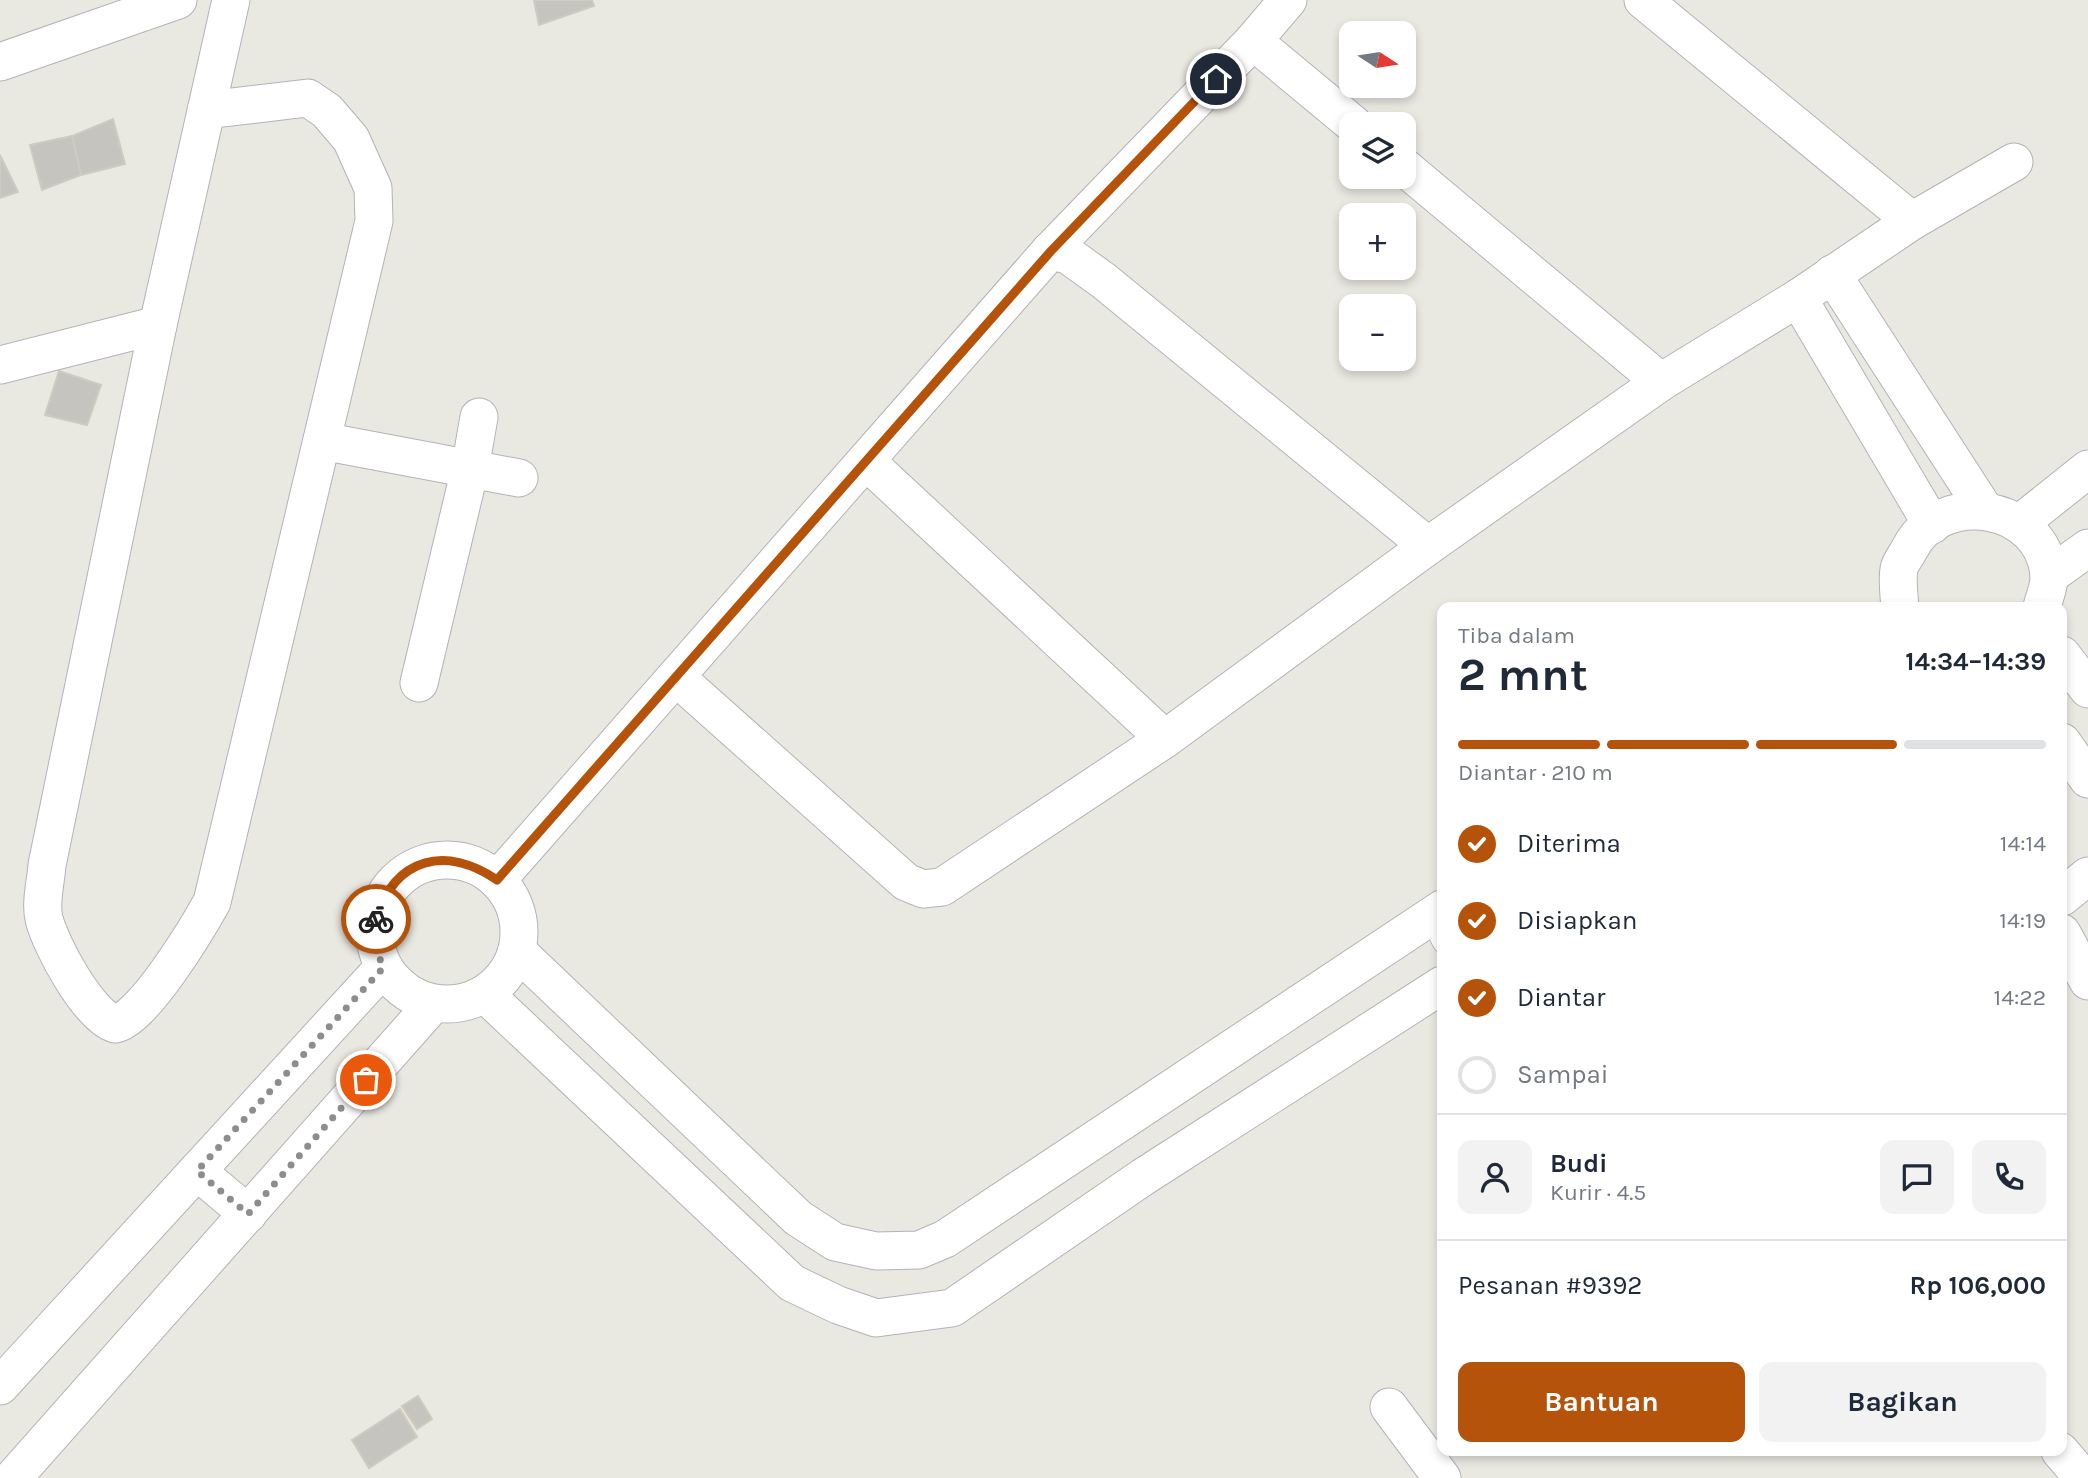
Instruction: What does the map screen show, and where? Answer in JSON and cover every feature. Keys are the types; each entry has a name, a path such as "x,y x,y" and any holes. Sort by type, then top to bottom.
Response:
{"street":[{"path":"0,62 178,0"},
{"path":"206,110 308,98 327,111 351,139 373,188 374,221 212,902 197,930 138,1009 125,1022 109,1022 100,1015 62,963 43,917 47,865 158,326 206,110 231,0"},
{"path":"497,880 1051,251 1253,41 1288,0"},
{"path":"1643,0 1912,222"},
{"path":"1253,41 1339,112"},
{"path":"676,677 906,882 923,889 942,887 1165,739 1428,546 1661,382 1798,298 1912,222 2014,162"},
{"path":"1416,177 1661,382"},
{"path":"1051,251 1068,255 1104,281 1428,546"},
{"path":"1832,274 1984,509"},
{"path":"1798,298 1932,524"},
{"path":"0,365 158,326"},
{"path":"419,683 480,417"},
{"path":"322,441 519,478"},
{"path":"866,461 1165,739"},
{"path":"2019,524 2088,469"},
{"path":"1900,602 1899,569 1916,535 1947,513 1984,509 2019,524 2039,547 2046,592"},
{"path":"2046,592 2088,548"},
{"path":"2067,662 2088,690"},
{"path":"2067,749 2088,779"},
{"path":"451,859 476,865 497,880 512,901 519,925 517,951 505,975 485,994 460,1004 433,1004 404,992 383,968 375,944 376,917 385,894 402,875 426,863 451,859"},
{"path":"2067,893 2088,876"},
{"path":"517,951 798,1218 835,1242 876,1251 919,1250 945,1239 1437,925"},
{"path":"2067,942 2088,981"},
{"path":"0,1386 383,968"},
{"path":"485,994 792,1283 838,1305 876,1318 952,1308 1153,1170 1437,988"},
{"path":"13,1478 433,1004"},
{"path":"671,1169 707,1131"},
{"path":"197,1171 248,1214"},
{"path":"1389,1407 1441,1478"},
{"path":"2064,1456 2083,1478"}],"building":[{"path":"534,0 592,0 594,6 539,25"},
{"path":"113,119 125,164 81,175 72,136"},
{"path":"72,136 81,175 42,190 30,145"},
{"path":"0,155 18,192 0,198"},
{"path":"59,371 101,385 87,425 45,415"},
{"path":"418,1396 432,1419 417,1429 402,1406"},
{"path":"400,1409 417,1437 369,1468 352,1440"}],"way so far":[{"path":"366,1080 248,1214 197,1171 383,968 375,944 376,919"}],"route":[{"path":"376,919 385,894 402,875 426,863 451,859 476,865 497,880 1051,251 1216,79"}]}
